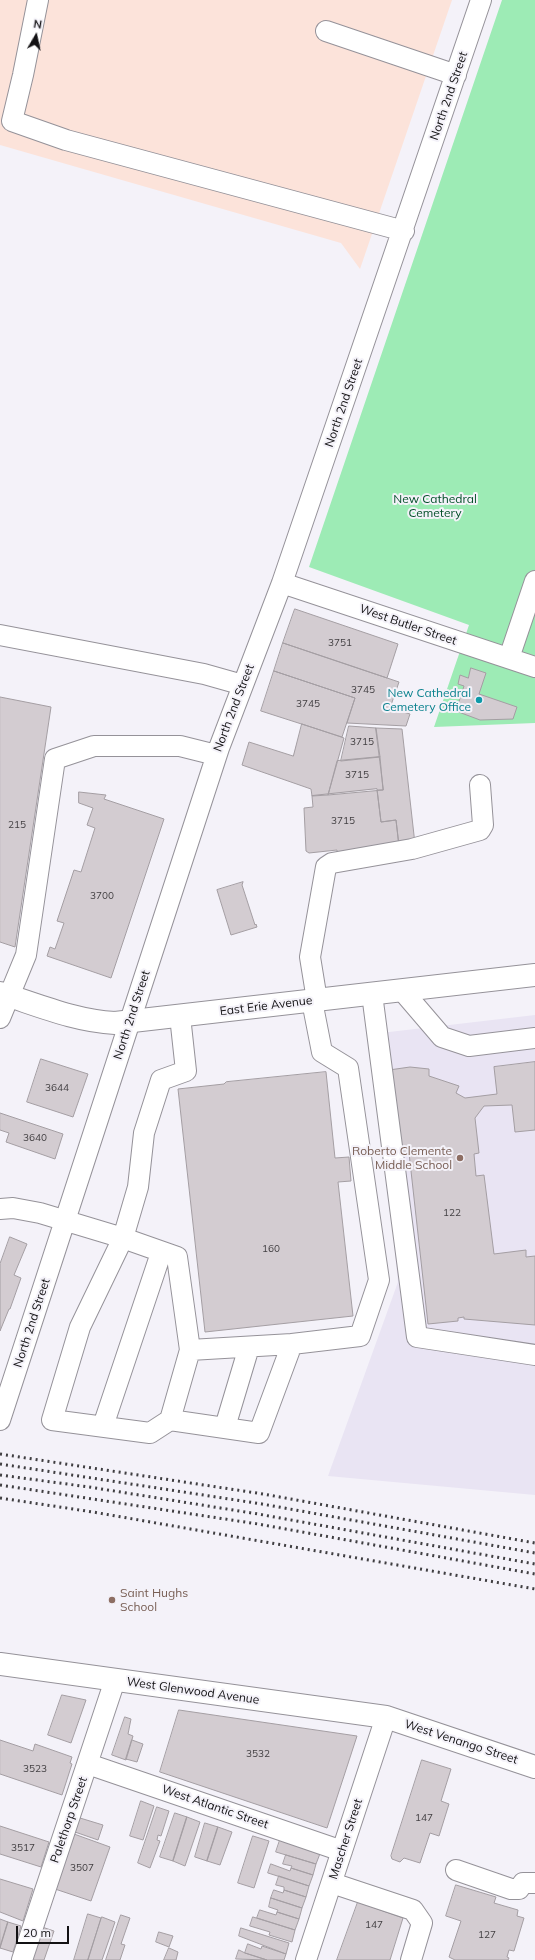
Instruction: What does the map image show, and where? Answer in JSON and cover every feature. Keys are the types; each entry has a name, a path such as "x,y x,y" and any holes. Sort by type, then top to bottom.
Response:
{"main road":[{"name":"East Erie Avenue","path":"4,994 77,1018 99,1022 130,1022 535,975"},
{"name":"West Glenwood Avenue","path":"0,1664 386,1718"},
{"name":"West Venango Street","path":"386,1718 535,1767"}],"street":[{"path":"38,0 24,75 6,119 66,140 404,230"},
{"name":"North 2nd Street","path":"0,1420 216,755 282,583 404,230 481,0"},
{"path":"326,31 456,75"},
{"path":"509,658 535,581"},
{"name":"West Butler Street","path":"282,583 535,667"},
{"path":"0,635 204,674 243,685"},
{"path":"0,1018 4,994 26,956 55,759 94,746 180,746 216,755"},
{"path":"190,1350 292,1344 360,1336 379,1280 348,1068 322,1052 315,1001 310,957 326,867 332,863 412,849 480,830 483,825 480,785"},
{"path":"405,990 406,995 442,1037 470,1046 535,1038"},
{"path":"372,994 417,1337 535,1355"},
{"path":"0,1209 14,1208 40,1213 122,1238 177,1258 190,1350 170,1420 150,1433 52,1420 80,1327 122,1238 138,1187 144,1133 161,1080 186,1071 180,1016"},
{"path":"103,1426 161,1252"},
{"path":"170,1420 259,1432 292,1344"},
{"path":"225,1428 249,1347"},
{"name":"Palethorp Street","path":"22,1960 115,1680"},
{"name":"Mascher Street","path":"306,1960 386,1718"},
{"name":"West Atlantic Street","path":"88,1764 342,1851"},
{"path":"456,1870 511,1889 519,1890 523,1883 535,1883"},
{"path":"332,1883 413,1910 422,1923 411,1960"}],"shaded area":[{"path":"0,0 452,0 360,269 341,243 0,145"},
{"name":"Roberto Clemente Middle School","path":"535,1015 535,1495 328,1476 398,1282 372,1034"}],"green space":[{"name":"New Cathedral Cemetery","path":"502,0 535,0 535,723 434,727 469,625 309,567"}],"building":[{"path":"295,609 398,644 387,678 283,643"},
{"path":"283,643 399,682 390,708 410,714 406,726 347,723 355,698 274,671"},
{"name":"New Cathedral Cemetery Office","path":"471,668 486,673 479,694 517,707 513,719 480,720 456,711 464,686 458,684 460,675 468,678"},
{"path":"274,671 355,698 342,737 261,711"},
{"path":"0,697 51,707 15,947 0,942"},
{"path":"302,724 344,738 328,795 312,796 311,789 242,765 249,742 293,756"},
{"path":"349,726 376,728 380,757 341,761"},
{"path":"376,728 402,729 415,844 399,846 396,820 381,822 377,790 383,790"},
{"path":"380,757 383,790 328,795 337,761"},
{"path":"377,789 381,822 396,820 399,846 337,853 337,850 309,853 306,851 304,808 313,807 312,796"},
{"path":"79,792 106,795 104,799 164,819 111,978 47,956 50,947 55,949 64,923 57,921 74,870 81,872 95,828 87,825 93,808 79,803"},
{"path":"243,882 242,885 255,925 256,924 257,927 231,935 217,890"},
{"path":"41,1059 88,1074 73,1117 27,1102"},
{"path":"535,1062 535,1130 515,1132 512,1105 484,1106 475,1118 479,1153 474,1154 476,1176 484,1175 494,1254 526,1250 526,1257 535,1256 535,1325 464,1319 464,1317 458,1318 458,1321 428,1324 409,1153 401,1153 389,1070 410,1067 429,1069 429,1076 459,1086 456,1093 465,1098 497,1094 494,1067"},
{"path":"326,1072 335,1158 349,1157 351,1181 338,1182 353,1316 205,1332 178,1089 224,1084 226,1082"},
{"path":"0,1113 63,1134 55,1159 6,1142 9,1133 0,1130"},
{"path":"10,1237 27,1244 14,1275 21,1278 0,1331 0,1264"},
{"path":"62,1695 86,1700 71,1743 48,1735"},
{"path":"179,1710 357,1736 327,1828 160,1772"},
{"path":"125,1717 131,1719 128,1734 133,1736 126,1760 112,1755"},
{"path":"0,1740 33,1751 35,1744 72,1757 70,1763 72,1764 62,1795 0,1774"},
{"path":"132,1740 143,1744 137,1762 126,1759"},
{"path":"422,1760 451,1769 441,1801 449,1804 439,1836 430,1833 420,1863 404,1858 400,1862 392,1859 391,1856"},
{"path":"141,1801 154,1806 143,1840 130,1836"},
{"path":"157,1807 169,1811 161,1836 158,1835 157,1840 160,1841 150,1868 138,1863"},
{"path":"175,1813 187,1817 173,1861 160,1857"},
{"path":"187,1817 200,1822 185,1866 173,1861"},
{"path":"80,1818 103,1825 98,1840 75,1832"},
{"path":"205,1823 218,1827 207,1861 195,1857"},
{"path":"0,1826 49,1842 41,1867 0,1854"},
{"path":"218,1827 232,1832 220,1865 207,1861"},
{"path":"74,1834 110,1847 91,1901 55,1889"},
{"path":"253,1836 269,1841 254,1888 238,1883"},
{"path":"280,1840 321,1851 316,1864 276,1852"},
{"path":"286,1855 316,1864 313,1875 291,1868 292,1866 283,1864"},
{"path":"271,1864 290,1871 291,1868 313,1875 309,1886 268,1873"},
{"path":"279,1876 309,1886 306,1897 284,1890 284,1887 276,1885"},
{"path":"0,1879 33,1889 23,1921 0,1912"},
{"path":"456,1885 496,1897 494,1903 518,1910 517,1916 524,1918 514,1951 509,1950 507,1957 509,1958 508,1960 455,1960 449,1957 461,1921 446,1916"},
{"path":"274,1890 283,1893 284,1890 306,1897 302,1908 271,1898"},
{"path":"271,1898 302,1908 299,1919 277,1912 278,1910 269,1907"},
{"path":"358,1902 403,1918 390,1960 337,1960"},
{"path":"260,1910 276,1915 277,1912 299,1919 295,1930 257,1918"},
{"path":"88,1914 101,1918 88,1960 74,1960"},
{"path":"121,1915 130,1918 121,1944 125,1945 120,1960 106,1960"},
{"path":"102,1917 115,1922 102,1960 88,1960"},
{"path":"253,1917 295,1930 292,1942 269,1935 270,1932 250,1926"},
{"path":"0,1919 8,1922 0,1948"},
{"path":"8,1922 21,1926 13,1952 0,1948"},
{"path":"42,1927 54,1931 44,1960 32,1960"},
{"path":"241,1928 289,1943 286,1954 239,1936"},
{"path":"159,1932 173,1936 169,1947 156,1942"},
{"path":"248,1944 261,1949 262,1946 286,1954 284,1960 267,1960 245,1953"},
{"path":"169,1948 178,1952 176,1960 164,1960"},
{"path":"239,1950 245,1953 267,1960 236,1959"}],"railway":[{"path":"0,1454 263,1494 535,1543"},
{"path":"0,1464 262,1504 535,1553"},
{"path":"0,1475 89,1487 258,1514 535,1564"},
{"path":"0,1485 258,1524 535,1574"},
{"path":"0,1498 93,1512 535,1589"}],"place":[{"name":"New Cathedral Cemetery Office","path":"479,700"},
{"name":"Roberto Clemente Middle School","path":"460,1158"},
{"name":"Saint Hughs School","path":"112,1600"}]}
